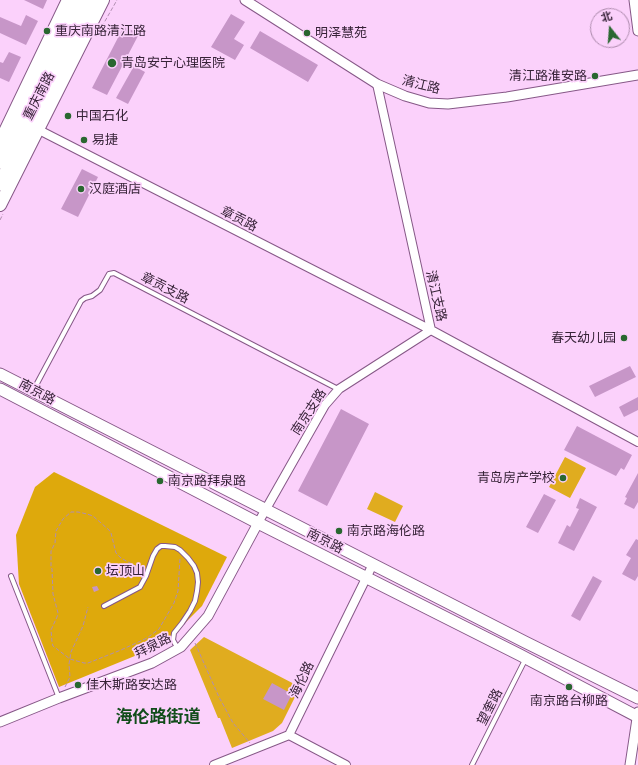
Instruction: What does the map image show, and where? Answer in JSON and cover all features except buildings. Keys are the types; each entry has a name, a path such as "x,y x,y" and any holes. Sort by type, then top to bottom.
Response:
{"highway":[{"path":"0,162 36,92 79,0"},
{"path":"0,184 91,0"}],"main road":[{"name":"重庆南路","path":"0,142 68,0"},
{"name":"重庆南路","path":"0,205 103,0"},
{"name":"南京路","path":"0,374 265,510 638,698"},
{"name":"南京路","path":"0,389 258,523 638,715"}],"street":[{"name":"清江路","path":"244,0 377,84 405,96 429,103 448,104 507,97 638,74"},
{"path":"634,0 638,31"},
{"name":"清江支路","path":"377,84 430,330 638,442"},
{"name":"章贡路","path":"38,129 430,330"},
{"name":"南京支路","path":"258,523 325,405 339,389 430,330"},
{"name":"拜泉路","path":"0,722 152,663 181,647 208,616 258,523"},
{"name":"海伦路","path":"288,735 373,564"},
{"path":"630,765 638,715"},
{"path":"214,765 288,735 346,765"}],"lane":[{"name":"章贡支路","path":"33,391 81,301 100,290 109,274 114,272 339,389"},
{"path":"104,606 140,587 144,581 153,556 161,546 172,546 180,550 194,566 197,573 198,582 195,600 190,611 174,633 173,640 178,649"},
{"path":"11,576 59,698"},
{"name":"望奎路","path":"472,765 526,658"}],"path":[{"path":"144,581 141,570 121,558 116,553 109,530 93,516 78,512 71,512 63,519 56,531 55,543 51,550 54,594 58,613 51,630 53,646 70,658 88,663 147,638 159,629 174,603 178,591 180,550"},
{"path":"59,698 70,677 70,652 83,626 88,607"},
{"path":"192,635 219,697 233,723 255,748"}],"shaded area":[{"path":"565,457 586,468 570,498 549,487"},
{"path":"54,472 227,557 202,606 164,644 59,687 19,584 16,535 35,487"},
{"path":"375,492 403,506 395,522 367,509"},
{"path":"204,637 300,687 282,723 273,731 232,748 190,650"}],"place":[{"name":"重庆南路清江路","path":"47,31"},
{"name":"明泽慧苑","path":"307,33"},
{"name":"青岛安宁心理医院","path":"112,63"},
{"name":"清江路淮安路","path":"595,76"},
{"name":"中国石化","path":"68,116"},
{"name":"易捷","path":"84,140"},
{"name":"汉庭酒店","path":"81,189"},
{"name":"春天幼儿园","path":"624,338"},
{"name":"青岛房产学校","path":"563,478"},
{"name":"南京路拜泉路","path":"160,481"},
{"name":"南京路海伦路","path":"339,531"},
{"name":"坛顶山","path":"98,571"},
{"name":"佳木斯路安达路","path":"78,685"},
{"name":"南京路台柳路","path":"569,687"}],"district":[{"name":"海伦路街道","path":"158,717"}]}
